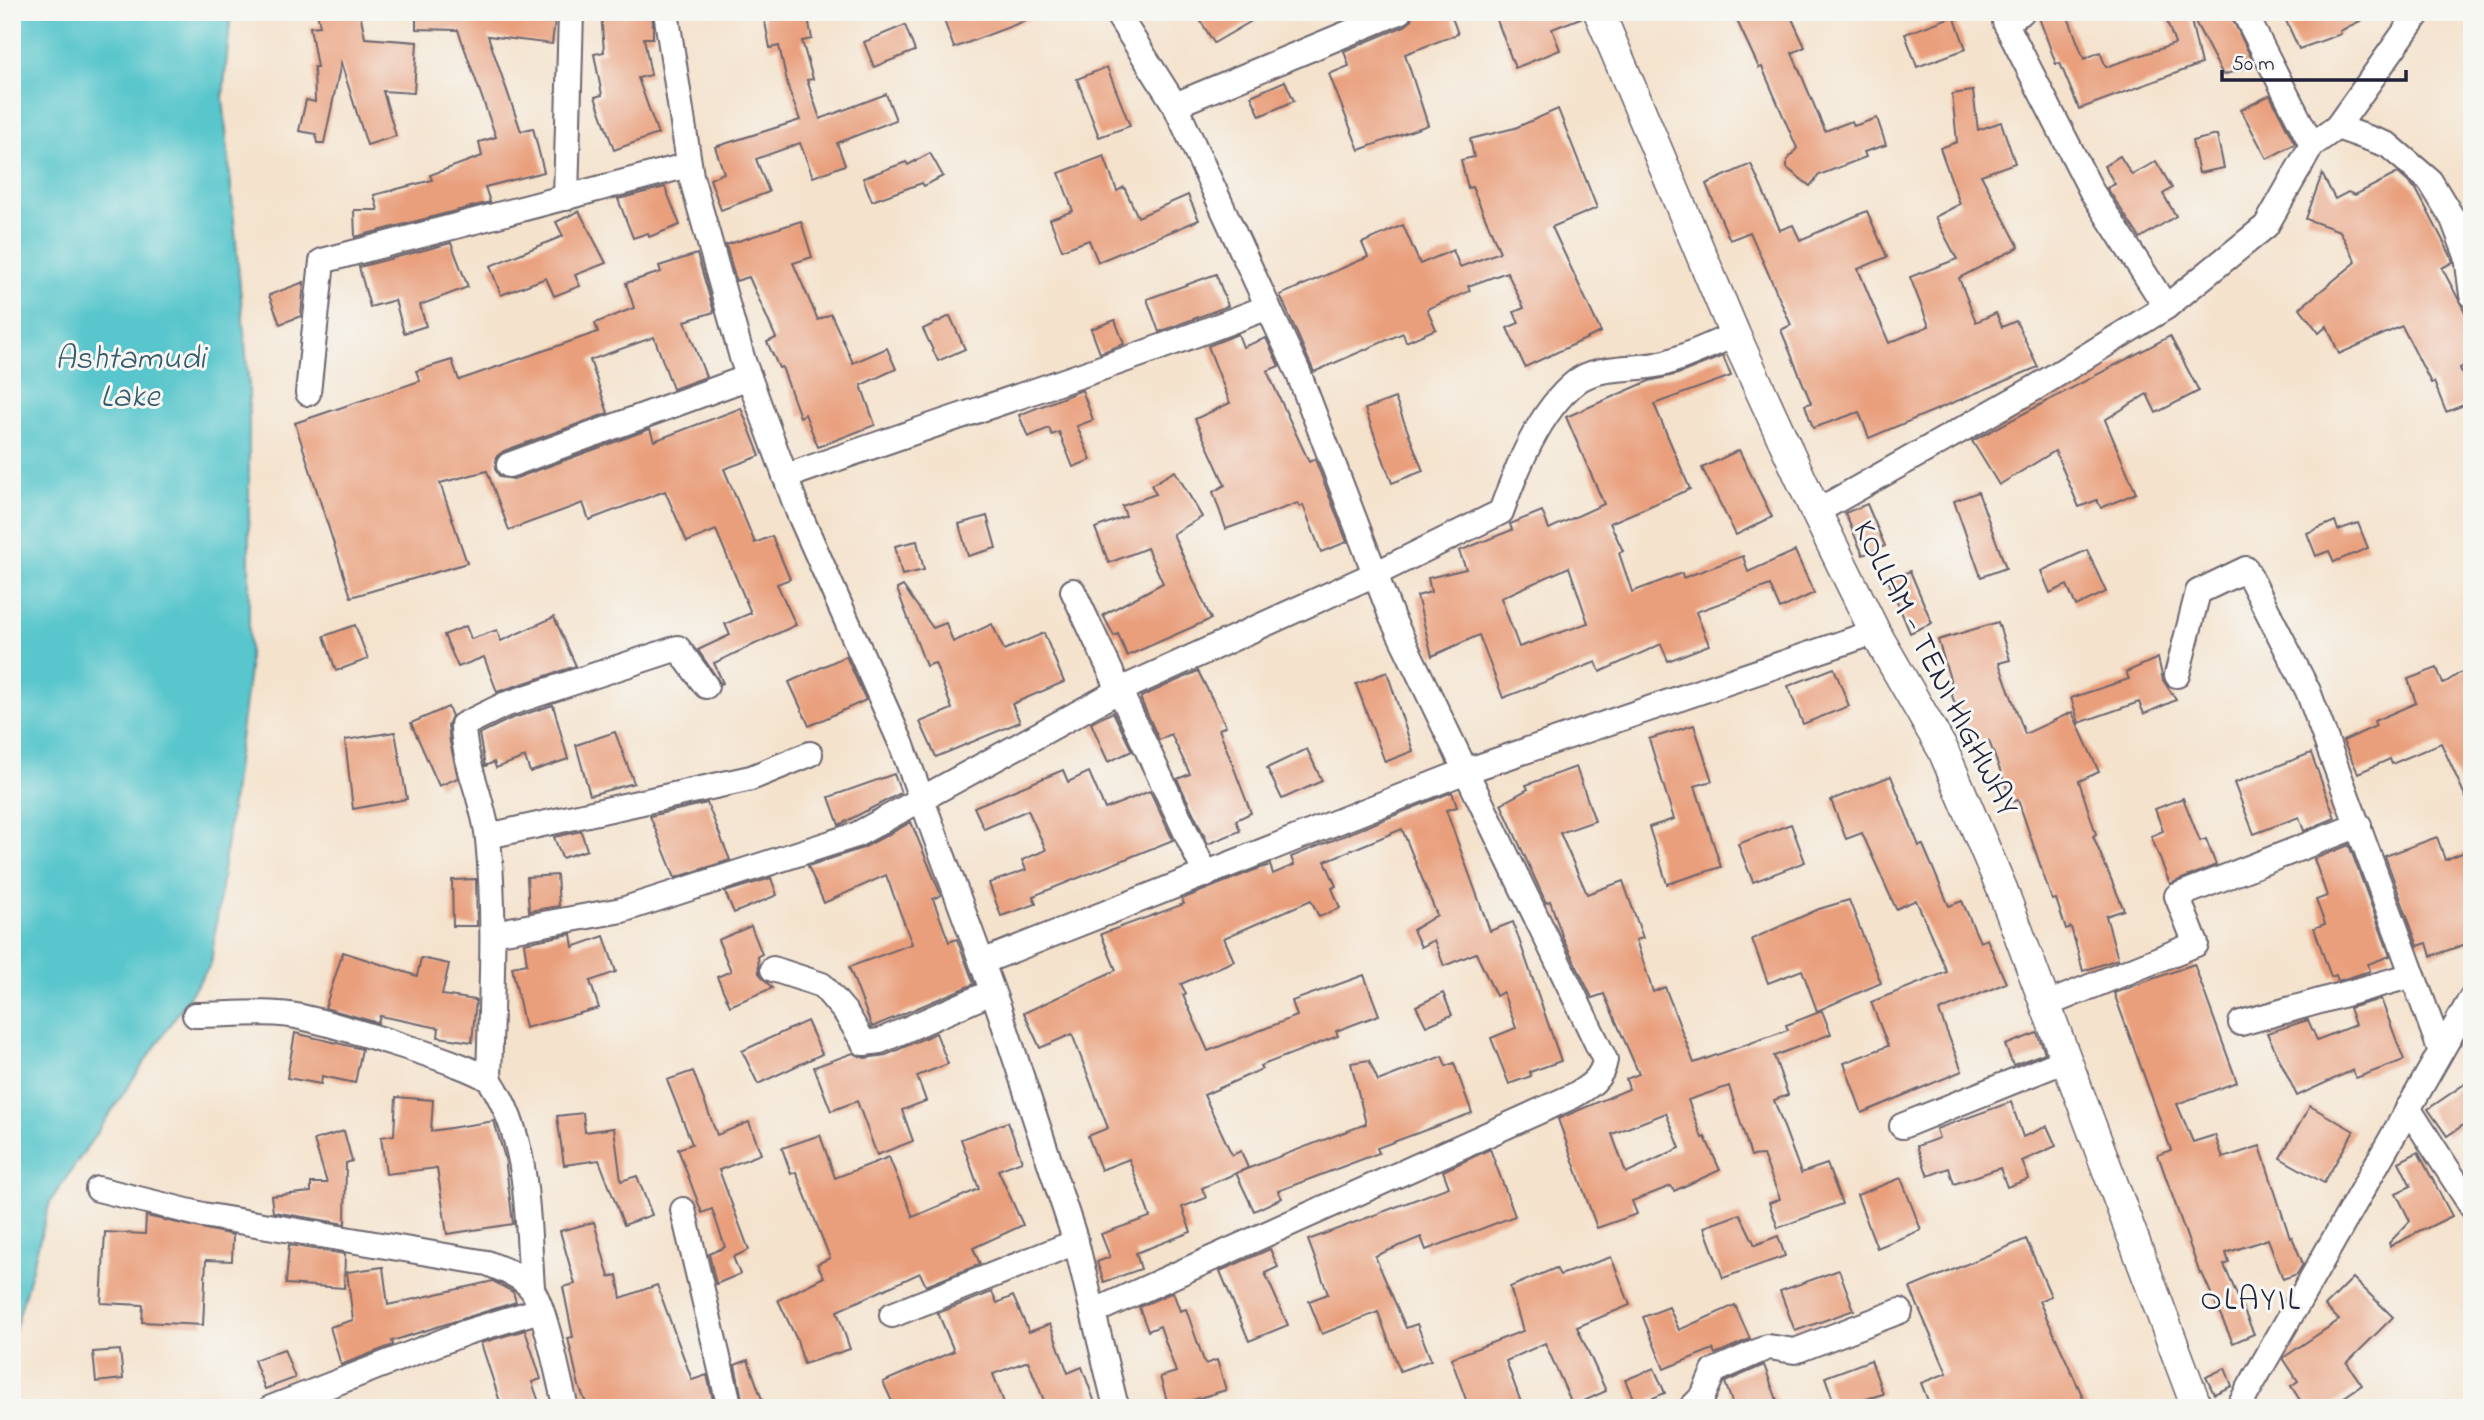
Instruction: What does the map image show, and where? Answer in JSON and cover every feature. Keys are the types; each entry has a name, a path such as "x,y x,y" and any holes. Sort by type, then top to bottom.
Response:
{"main road":[{"name":"KOLLAM - TENI HIGHWAY","path":"1599,12 1735,335 1816,512 1875,632 1943,750 2002,889 2197,1408"}],"street":[{"path":"566,198 571,12"},
{"path":"666,12 689,165 749,377 785,477 901,743 982,962 1076,1242 1111,1406"},
{"path":"1093,1312 1573,1096 1587,1088 1603,1071 1605,1060 1392,618 1298,372 1175,105 1116,12"},
{"path":"1175,105 1399,12"},
{"path":"2022,12 2005,22 2092,192 2166,307"},
{"path":"2244,12 2312,145"},
{"path":"1816,512 2035,388 2166,307 2266,226 2312,145 2337,127 2409,18"},
{"path":"2337,127 2388,145 2430,181 2453,219 2467,256 2472,295"},
{"path":"308,393 322,261 689,165"},
{"path":"785,477 931,424 1155,351 1268,307"},
{"path":"494,933 621,910 856,835 1119,690 1377,573 1501,512 1519,462 1558,401 1577,381 1592,375 1664,363 1735,335"},
{"path":"509,465 749,377"},
{"path":"2178,675 2198,592 2246,569 2308,691 2440,1049"},
{"path":"1073,591 1206,875"},
{"path":"982,962 1466,771 1875,632"},
{"path":"566,1408 536,1299 524,1169 500,1100 489,1079 494,933 488,836 464,748 463,725 504,705 678,648 706,686"},
{"path":"488,836 751,778 810,754"},
{"path":"2045,1005 2196,944 2177,896 2359,825"},
{"path":"773,969 822,985 846,1013 864,1043 880,1041 992,992"},
{"path":"2241,1023 2413,975"},
{"path":"2238,1408 2472,997"},
{"path":"195,1015 299,1016 451,1062 489,1079"},
{"path":"1902,1126 2066,1060"},
{"path":"2408,1108 2472,1207"},
{"path":"98,1189 203,1215 487,1263 510,1273 536,1299"},
{"path":"683,1210 730,1408"},
{"path":"892,1315 1076,1242"},
{"path":"271,1408 467,1332 536,1299"},
{"path":"1691,1408 1703,1396 1714,1371 1768,1347 1795,1351 1900,1311"}],"water":[{"name":"Ashtamudi Lake","path":"12,12 231,12 223,97 249,388 249,670 211,964 50,1202 12,1341"}],"building":[{"path":"317,12 360,12 365,38 417,42 414,93 383,91 396,136 367,145 341,63 324,143 317,143 316,134 299,131 306,100 315,102 314,67 317,67 310,27 320,26"},
{"path":"416,12 556,12 552,44 488,36 521,131 533,128 544,172 485,187 490,202 355,237 354,210 378,210 374,195 432,180 430,175 482,156 479,142 496,137 458,30 416,29"},
{"path":"601,12 651,12 653,22 653,38 644,38 651,75 638,78 658,134 614,150 595,97 602,95 594,54 604,52"},
{"path":"763,12 807,12 812,39 802,41 813,79 807,80 820,119 886,94 896,120 837,143 845,165 813,177 800,143 756,159 769,192 721,210 710,179 724,173 715,147 800,120 789,90 779,46 770,48"},
{"path":"941,12 1043,12 1043,14 954,48"},
{"path":"1195,12 1267,12 1214,43"},
{"path":"1414,12 1450,12 1458,34 1405,54 1428,125 1359,150 1329,74 1349,66 1344,51 1405,26"},
{"path":"1494,12 1582,12 1583,17 1552,29 1560,50 1515,68"},
{"path":"1733,12 1789,12 1805,47 1792,53 1825,131 1852,121 1854,126 1877,118 1886,145 1864,152 1866,157 1819,175 1810,186 1787,168 1787,161 1797,148 1762,67 1759,68"},
{"path":"2037,12 2066,12 2084,59 2100,52 2106,67 2175,44 2166,19 2189,12 2201,64 2079,109 2060,63 2056,64"},
{"path":"2190,12 2229,12 2255,65 2223,75"},
{"path":"2282,12 2378,12 2340,31 2341,34 2299,49"},
{"path":"1954,16 1966,49 1917,67 1905,34"},
{"path":"905,25 915,51 874,67 864,42"},
{"path":"1107,67 1130,126 1099,137 1077,79"},
{"path":"1285,81 1294,101 1260,116 1251,96"},
{"path":"1973,91 1978,130 2001,122 2015,163 1981,175 2019,247 1959,278 1976,322 1996,313 2002,327 2016,321 2038,367 1869,438 1859,412 1813,428 1805,405 1811,403 1781,330 1791,325 1750,232 1730,240 1706,184 1751,164 1780,230 1793,225 1800,240 1867,211 1887,257 1858,269 1889,343 1929,326 1910,277 1957,259 1935,217 1960,204 1940,148 1957,142 1952,94"},
{"path":"2270,95 2295,144 2267,159 2241,110"},
{"path":"1558,109 1597,208 1552,227 1601,332 1525,367 1507,328 1519,323 1514,312 1524,308 1507,272 1468,286 1470,291 1427,309 1436,329 1406,342 1403,333 1314,372 1280,295 1368,257 1362,243 1403,225 1420,264 1453,250 1460,267 1500,252 1472,187 1468,188 1461,160 1474,157 1470,139 1515,128"},
{"path":"2217,135 2224,168 2199,173 2192,141"},
{"path":"930,153 943,176 924,186 922,183 872,201 863,178 906,162 908,165"},
{"path":"1104,156 1117,191 1124,187 1138,217 1188,195 1199,220 1098,262 1089,240 1062,250 1050,219 1073,211 1059,173"},
{"path":"2120,156 2132,175 2156,161 2172,188 2163,194 2176,216 2140,238 2107,188 2115,184 2104,166"},
{"path":"2398,173 2416,189 2450,254 2453,262 2442,268 2472,325 2472,362 2460,368 2472,402 2446,412 2434,382 2431,383 2402,326 2339,354 2327,326 2319,333 2300,308 2356,262 2340,231 2306,219 2322,174 2335,199 2348,192 2355,195"},
{"path":"665,187 680,225 649,237 648,233 633,238 618,199"},
{"path":"579,211 606,263 575,275 580,286 554,296 546,278 501,295 490,266 563,236 556,222"},
{"path":"801,221 812,257 793,263 818,320 831,314 853,363 887,348 896,369 861,385 875,425 818,447 805,414 800,417 782,367 779,368 767,342 776,338 749,277 736,281 726,245"},
{"path":"451,243 468,287 420,305 426,326 404,333 395,300 370,307 359,267"},
{"path":"697,254 714,312 685,321 706,377 673,389 654,337 590,360 608,413 504,451 497,456 495,469 500,477 514,479 650,429 654,441 741,408 760,456 724,469 755,543 772,536 790,579 777,584 796,625 714,663 723,683 721,684 698,650 730,635 725,624 751,613 716,530 687,542 665,491 589,520 583,503 509,530 487,471 440,483 467,563 351,597 295,423 420,381 416,371 452,360 459,380 598,332 595,323 634,308 626,283 661,272 659,266"},
{"path":"1216,274 1228,306 1159,332 1147,299"},
{"path":"304,282 301,316 280,324 269,295"},
{"path":"950,316 965,349 938,361 923,329"},
{"path":"1115,320 1124,344 1100,353 1091,329"},
{"path":"1238,334 1243,347 1266,338 1279,366 1267,371 1309,462 1315,459 1347,542 1321,552 1303,505 1300,507 1298,503 1226,529 1213,492 1225,485 1195,419 1230,403 1208,346"},
{"path":"2170,336 2199,391 2156,413 2147,394 2105,420 2136,493 2101,508 2097,500 2079,507 2055,451 1999,485 1972,441"},
{"path":"1723,356 1731,376 1654,404 1690,489 1610,523 1623,551 1619,553 1632,592 1682,573 1683,578 1743,556 1748,572 1795,551 1814,593 1780,609 1770,585 1696,612 1709,645 1668,661 1661,644 1600,672 1596,662 1503,698 1479,635 1432,656 1417,596 1431,592 1428,578 1466,569 1459,551 1512,530 1510,524 1542,511 1549,529 1604,504 1566,417 1649,381 1678,374","holes":["1569,567 1588,623 1519,647 1501,598"]},
{"path":"1082,390 1093,420 1077,426 1091,460 1073,467 1059,432 1052,435 1049,428 1028,437 1019,415"},
{"path":"1395,398 1423,471 1392,483 1365,409"},
{"path":"1739,450 1772,517 1736,535 1702,468"},
{"path":"1175,471 1202,517 1173,534 1211,619 1127,656 1118,634 1114,636 1103,615 1163,583 1147,548 1109,563 1095,528 1126,516 1122,506 1156,494 1151,485"},
{"path":"1978,492 2006,568 1981,577 1954,501"},
{"path":"1867,504 1885,546 1863,555 1845,513"},
{"path":"987,516 996,548 968,556 959,524"},
{"path":"2335,521 2338,530 2358,523 2368,548 2334,562 2329,551 2316,556 2307,533"},
{"path":"917,541 924,570 902,575 895,546"},
{"path":"2087,550 2106,592 2076,606 2067,585 2050,593 2041,571"},
{"path":"1910,571 1932,623 1910,633 1888,580"},
{"path":"903,586 933,628 946,623 953,642 992,624 1004,650 1044,633 1064,682 1012,704 1020,722 936,757 920,722 952,709 935,663 926,666 897,589"},
{"path":"554,617 576,666 497,692 484,657 458,667 444,635 466,626 471,639 497,630 501,641"},
{"path":"1998,622 2010,660 1999,663 2025,734 2072,712 2099,772 2079,781 2096,834 2093,836 2124,910 2106,916 2118,959 2083,971 2071,927 2066,929 2056,899 2052,900 2018,800 2012,802 1989,741 1971,748 1950,690 1953,689 1938,640"},
{"path":"355,625 368,659 336,671 324,636"},
{"path":"846,656 866,700 809,726 789,682"},
{"path":"2158,658 2163,680 2176,700 2144,714 2139,702 2079,723 2071,698 2129,679 2126,672"},
{"path":"2472,665 2472,811 2441,743 2392,764 2390,759 2358,773 2343,741 2376,726 2374,721 2416,703 2408,679 2437,668 2443,684"},
{"path":"1834,668 1849,706 1803,724 1788,686"},
{"path":"1198,671 1226,726 1219,729 1251,813 1236,820 1240,831 1208,844 1177,779 1190,774 1171,734 1159,740 1141,700 1141,697"},
{"path":"1387,672 1413,751 1385,762 1356,684"},
{"path":"553,705 568,759 530,772 525,757 496,768 494,762 485,766 479,734 510,719"},
{"path":"448,707 452,716 448,725 450,742 458,778 439,786 411,723"},
{"path":"1113,712 1132,751 1108,762 1091,723"},
{"path":"1694,725 1712,781 1695,786 1721,867 1667,884 1649,827 1674,819 1649,739"},
{"path":"395,732 407,799 353,809 345,740"},
{"path":"615,732 634,783 590,795 576,745"},
{"path":"1307,749 1322,781 1282,799 1267,768"},
{"path":"2311,753 2335,818 2304,831 2299,817 2254,834 2234,783"},
{"path":"1576,767 1595,821 1560,833 1587,894 1623,881 1643,938 1636,940 1653,992 1665,987 1694,1063 1788,1030 1786,1025 1822,1011 1831,1034 1774,1056 1788,1095 1774,1100 1801,1173 1827,1164 1842,1204 1778,1228 1769,1203 1780,1199 1763,1155 1751,1156 1729,1086 1688,1100 1702,1138 1705,1137 1720,1170 1674,1191 1671,1186 1632,1201 1637,1214 1597,1228 1558,1119 1629,1089 1626,1079 1639,1074 1604,994 1592,998 1563,938 1550,901 1546,903 1501,804 1528,789 1526,785","holes":["1666,1113 1680,1148 1626,1173 1612,1134"]},
{"path":"1063,770 1068,782 1089,772 1105,809 1150,791 1173,840 1033,896 1036,904 1001,916 989,883 1026,870 1022,860 1046,850 1028,810 984,829 974,807"},
{"path":"894,774 901,793 839,825 829,797"},
{"path":"1891,776 1919,846 1923,845 1949,906 1962,901 1980,942 1987,939 2006,983 1939,1011 1962,1071 1862,1113 1844,1063 1888,1046 1871,1002 1947,972 1916,900 1896,909 1862,833 1846,839 1831,800"},
{"path":"1452,792 1457,807 1446,810 1490,931 1513,922 1561,1061 1530,1072 1531,1076 1509,1084 1491,1038 1516,1028 1503,992 1496,996 1476,953 1444,966 1434,940 1421,947 1413,930 1437,915 1402,829 1325,861 1336,886 1332,888 1340,908 1319,917 1311,900 1224,938 1234,961 1181,984 1186,994 1183,995 1208,1051 1297,1016 1292,1001 1364,975 1379,1015 1336,1031 1338,1036 1260,1066 1262,1069 1204,1095 1232,1155 1241,1151 1248,1168 1202,1188 1206,1198 1182,1207 1191,1232 1136,1253 1141,1269 1104,1282 1097,1262 1110,1257 1101,1234 1150,1217 1129,1159 1101,1170 1088,1136 1108,1128 1072,1034 1040,1048 1024,1013 1116,970 1101,934 1184,904 1182,899 1252,871 1270,865 1273,874 1294,865 1291,857"},
{"path":"2183,798 2200,841 2206,839 2216,865 2170,884 2151,836 2163,831 2155,809"},
{"path":"707,803 730,860 675,878 650,816"},
{"path":"911,822 941,895 933,899 949,942 957,939 974,984 872,1027 849,967 912,944 886,875 824,903 808,866 863,848"},
{"path":"1791,824 1805,862 1753,882 1738,844"},
{"path":"581,831 587,850 562,858 554,837"},
{"path":"2437,837 2445,860 2472,849 2472,942 2431,956 2427,943 2418,946 2385,856"},
{"path":"2349,845 2390,956 2368,964 2370,971 2338,981 2336,975 2331,977 2314,928 2325,924 2316,900 2327,896 2314,859"},
{"path":"557,875 559,906 529,911 527,877"},
{"path":"771,878 777,895 734,913 725,892"},
{"path":"476,879 477,926 453,926 452,880"},
{"path":"1849,900 1881,983 1817,1011 1802,970 1768,983 1752,939 1819,909"},
{"path":"751,926 762,954 758,956 759,973 772,988 730,1006 717,977 731,971 718,940"},
{"path":"571,934 573,947 604,936 616,972 590,981 599,1008 525,1028 512,967 527,964 524,943"},
{"path":"343,952 417,976 421,958 449,964 442,995 476,1000 472,1042 438,1037 439,1028 380,1016 378,1023 325,1008"},
{"path":"2194,964 2237,1082 2177,1104 2193,1142 2215,1135 2223,1158 2260,1146 2290,1238 2292,1237 2303,1264 2297,1274 2283,1279 2268,1239 2226,1253 2229,1263 2224,1265 2254,1334 2233,1343 2202,1273 2200,1274 2158,1155 2171,1150 2114,993"},
{"path":"1443,993 1452,1015 1426,1026 1416,1006"},
{"path":"2381,999 2404,1060 2356,1078 2353,1070 2297,1096 2267,1033 2308,1020 2317,1040 2355,1025 2349,1008"},
{"path":"807,1021 822,1054 758,1084 742,1051"},
{"path":"295,1033 362,1049 355,1083 322,1076 321,1084 287,1078"},
{"path":"936,1033 948,1064 917,1076 926,1101 902,1110 913,1141 877,1155 857,1101 831,1111 814,1067 853,1053 865,1058 886,1055"},
{"path":"2037,1033 2045,1053 2013,1065 2005,1045"},
{"path":"1442,1056 1446,1066 1454,1063 1472,1113 1377,1148 1379,1153 1278,1191 1282,1198 1254,1211 1236,1173 1366,1124 1351,1063 1369,1060 1378,1081"},
{"path":"693,1071 717,1135 749,1122 761,1154 719,1170 749,1250 733,1257 740,1274 716,1284 709,1254 725,1247 712,1209 702,1213 678,1149 692,1144 667,1080"},
{"path":"2472,1079 2472,1119 2447,1136 2428,1109"},
{"path":"396,1097 433,1100 431,1131 494,1121 505,1158 513,1224 447,1234 437,1168 386,1174 381,1137 394,1135"},
{"path":"2011,1102 2023,1137 2047,1126 2056,1146 2022,1161 2029,1179 2007,1187 2000,1168 1954,1184 1949,1168 1928,1176 1917,1146 1939,1138 1936,1129"},
{"path":"2310,1106 2354,1131 2324,1183 2280,1158"},
{"path":"583,1113 585,1132 614,1128 621,1181 637,1176 652,1215 624,1225 599,1160 564,1165 557,1116"},
{"path":"1008,1122 1022,1161 998,1170 1023,1225 973,1248 980,1264 926,1286 920,1273 837,1311 850,1349 804,1364 797,1340 778,1300 824,1277 817,1264 830,1258 796,1172 791,1174 782,1148 820,1135 835,1178 889,1157 913,1217 979,1189 961,1139"},
{"path":"344,1131 352,1161 346,1163 345,1224 273,1212 271,1196 311,1192 311,1183 327,1183 314,1140"},
{"path":"1490,1149 1515,1216 1426,1250 1421,1237 1375,1256 1406,1328 1417,1324 1431,1360 1400,1371 1378,1312 1322,1334 1309,1301 1328,1294 1308,1240 1449,1187 1443,1171"},
{"path":"2418,1152 2452,1216 2390,1246 2389,1243 2410,1221 2396,1193 2411,1186 2399,1162"},
{"path":"1901,1178 1921,1230 1877,1248 1857,1195"},
{"path":"1740,1214 1755,1245 1778,1236 1785,1256 1723,1278 1704,1227"},
{"path":"146,1216 233,1235 232,1261 206,1260 203,1325 142,1322 143,1305 101,1303 105,1232 145,1234"},
{"path":"594,1222 609,1277 617,1275 621,1298 657,1285 692,1380 707,1375 715,1408 588,1408 579,1386 568,1338 573,1337 563,1287 575,1284 560,1231"},
{"path":"2026,1239 2051,1296 2039,1301 2088,1408 1931,1408 1921,1383 1947,1373 1910,1288"},
{"path":"289,1245 345,1254 344,1288 286,1284"},
{"path":"1270,1249 1278,1267 1265,1273 1288,1325 1249,1341 1220,1271"},
{"path":"1611,1257 1630,1305 1577,1327 1606,1391 1573,1406 1545,1343 1506,1361 1523,1408 1469,1408 1451,1358 1523,1331 1510,1287 1556,1268 1560,1275"},
{"path":"383,1267 388,1305 493,1281 513,1292 516,1302 392,1341 393,1345 341,1365 330,1327 353,1320 347,1272"},
{"path":"1839,1270 1854,1310 1795,1331 1780,1291"},
{"path":"2353,1278 2393,1317 2347,1363 2362,1385 2328,1408 2305,1408 2291,1386 2298,1381 2283,1358 2339,1320 2325,1306"},
{"path":"992,1292 997,1303 1013,1296 1029,1332 1050,1324 1068,1373 1082,1367 1095,1403 1084,1408 1047,1408 1028,1361 993,1374 1006,1408 895,1408 883,1382 954,1351 938,1313"},
{"path":"1173,1292 1180,1311 1186,1309 1205,1364 1217,1360 1226,1390 1169,1407 1160,1377 1176,1372 1160,1326 1148,1331 1139,1307"},
{"path":"1735,1305 1750,1339 1715,1354 1713,1349 1664,1369 1643,1317 1669,1307 1679,1330"},
{"path":"525,1330 541,1379 532,1382 541,1408 502,1408 481,1343"},
{"path":"284,1349 295,1378 265,1389 254,1360"},
{"path":"120,1350 123,1379 96,1382 93,1352"},
{"path":"748,1360 765,1408 744,1408 735,1365"},
{"path":"1871,1360 1883,1394 1836,1408 1825,1377"},
{"path":"1764,1365 1780,1408 1734,1408 1725,1382"},
{"path":"1654,1368 1665,1393 1636,1405 1625,1380"},
{"path":"2225,1368 2232,1386 2214,1394 2206,1377"}],"district":[{"name":"OLAYIL","path":"2251,1301"}]}
